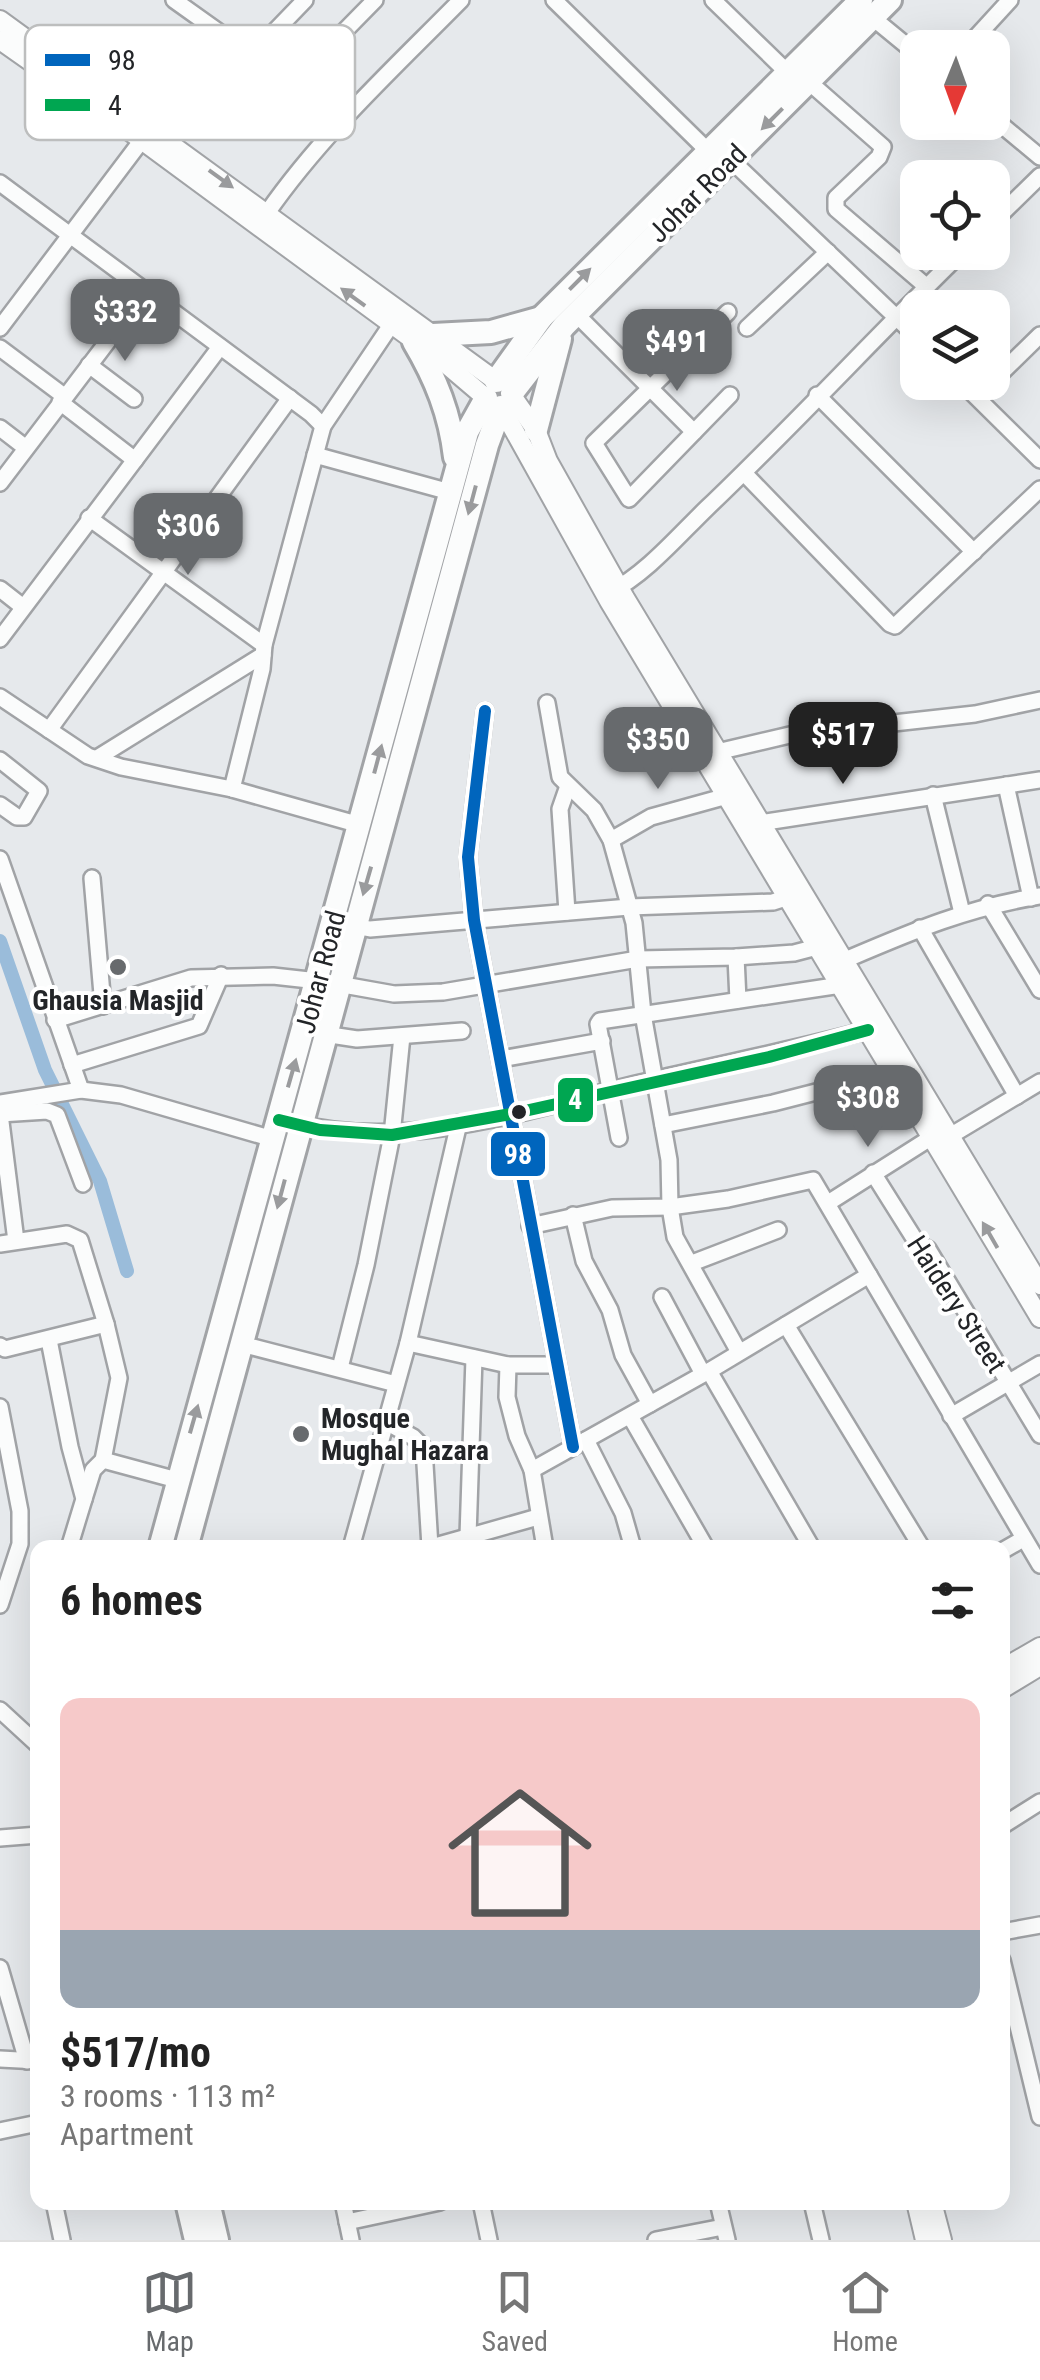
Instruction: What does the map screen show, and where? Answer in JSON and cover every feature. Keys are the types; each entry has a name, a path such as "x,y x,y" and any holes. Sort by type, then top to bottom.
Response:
{"main road":[{"name":"Johar Road","path":"188,1540 241,1344 284,1128 324,1034 328,983 354,926 501,395 542,318 707,150 798,77 867,9 890,0"},
{"name":"Johar Road","path":"162,1540 328,983 360,826 467,432 570,320 731,160 798,77"},
{"path":"453,482 444,404 424,338 491,332 542,318"},
{"path":"536,430 570,320"},
{"path":"190,2210 196,2240"},
{"path":"210,2210 217,2240"}],"street":[{"path":"174,0 209,25"},
{"path":"281,25 305,0"},
{"path":"350,25 374,0"},
{"path":"355,107 461,0"},
{"path":"554,0 707,150"},
{"path":"713,0 882,147 879,157 836,198 836,209 926,287"},
{"path":"982,30 1007,1"},
{"path":"867,9 900,39"},
{"path":"0,20 25,38"},
{"path":"0,40 25,58"},
{"path":"1010,132 1036,151"},
{"path":"0,328 142,140 391,325 424,338"},
{"path":"167,140 268,213 501,395 536,430 612,591 760,823 840,985 894,1072 1040,1285"},
{"path":"268,213 288,182 325,140"},
{"path":"731,160 900,320"},
{"path":"1010,205 1040,176"},
{"path":"0,184 324,426"},
{"path":"747,328 828,252"},
{"path":"612,591 643,570 744,473 943,270"},
{"path":"0,483 146,291"},
{"path":"728,312 594,443 628,499 730,395"},
{"path":"570,320 694,432"},
{"path":"232,790 264,650 324,426 391,325"},
{"path":"1010,364 1040,334"},
{"path":"0,639 220,346"},
{"path":"0,348 135,460"},
{"path":"89,365 134,399"},
{"path":"501,395 727,796 845,960 1040,1318"},
{"path":"818,395 974,552"},
{"path":"49,730 290,398"},
{"path":"978,400 1040,460"},
{"path":"0,428 26,448"},
{"path":"315,455 453,482"},
{"path":"744,473 890,624 901,624 1040,488"},
{"path":"89,518 264,650"},
{"path":"0,589 22,607"},
{"path":"96,758 264,650"},
{"path":"0,697 88,756 360,826"},
{"path":"717,752 794,734 975,714 1040,700"},
{"path":"548,703 560,777 594,810 611,840 629,906 669,1160 674,1237 739,1352"},
{"path":"485,712 468,857 485,983 557,1365 580,1443 623,1513 631,1540"},
{"path":"0,760 40,791 24,817 17,817 0,805"},
{"path":"760,823 1040,780"},
{"path":"845,960 988,904 1036,897 1006,785"},
{"path":"567,912 560,809 568,786"},
{"path":"933,795 962,913"},
{"path":"611,840 651,818 727,796"},
{"path":"0,859 72,1065 75,1091"},
{"path":"92,878 103,1006"},
{"path":"354,926 370,929 629,906 774,902 795,895"},
{"path":"988,904 1040,990"},
{"path":"920,928 1017,1096"},
{"path":"55,1020 191,978 221,975 273,976 394,994 443,992 638,958 736,957 818,947"},
{"path":"736,957 738,1000"},
{"path":"72,1065 200,1026 221,975"},
{"path":"618,1138 600,1021 840,985"},
{"path":"0,1103 75,1091 121,1095 284,1128 392,1135 511,1114 868,1030"},
{"path":"324,1034 357,1038 462,1031"},
{"path":"340,1368 392,1135 402,1036"},
{"path":"501,1060 602,1040"},
{"path":"664,1125 773,1103 894,1072"},
{"path":"828,1202 873,1173 1040,1082"},
{"path":"72,1540 93,1470 104,1460 119,1378 80,1240 67,1234 8,1243 0,1114 47,1111 57,1115 83,1184"},
{"path":"353,1540 408,1343 459,1123"},
{"name":"Haidery Street","path":"873,1173 917,1242 928,1249 1040,1435"},
{"path":"530,1226 612,1208 670,1207 728,1199 812,1180 1040,1565"},
{"path":"574,1215 584,1261 610,1310 623,1355 650,1404"},
{"path":"692,1263 778,1230"},
{"path":"532,1470 869,1275"},
{"path":"662,1296 807,1540"},
{"path":"0,1346 48,1340 106,1324"},
{"path":"786,1325 917,1540"},
{"path":"48,1340 84,1499"},
{"path":"408,1343 508,1364 557,1365"},
{"path":"241,1344 396,1384"},
{"path":"468,1536 474,1358"},
{"path":"508,1364 508,1397 517,1436 532,1470 543,1540"},
{"path":"952,1416 1040,1364"},
{"path":"0,1407 6,1472 20,1511 20,1544 0,1605"},
{"path":"630,1416 701,1540"},
{"path":"386,1422 424,1448 429,1540"},
{"path":"104,1460 177,1480"},
{"path":"454,1540 538,1517"},
{"path":"1010,1545 1023,1538"},
{"path":"1010,1664 1040,1647"},
{"path":"1010,1684 1040,1666"},
{"path":"0,1710 30,1738"},
{"path":"1010,1821 1040,1802"},
{"path":"0,1838 30,1836"},
{"path":"1010,1931 1040,1925"},
{"path":"0,1968 30,2055"},
{"path":"1010,1991 1040,2117"},
{"path":"1020,2029 1040,2024"},
{"path":"0,2058 30,2061"},
{"path":"0,2131 30,2126"},
{"path":"56,2210 62,2240"},
{"path":"345,2210 351,2240"},
{"path":"347,2222 403,2210"},
{"path":"483,2210 489,2240"},
{"path":"814,2210 821,2240"},
{"path":"918,2210 926,2240"},
{"path":"934,2210 942,2240"},
{"path":"656,2240 725,2233"}],"waterway":[{"path":"0,941 45,1070 100,1181 127,1271"}],"transit line":[{"name":"98","path":"485,711 468,857 474,920 573,1447"},
{"name":"4","path":"279,1120 320,1130 392,1135 511,1114 769,1057 868,1030"}],"place":[{"name":"Ghausia Masjid","path":"118,967"},
{"name":"Mosque Mughal Hazara","path":"301,1434"}]}
